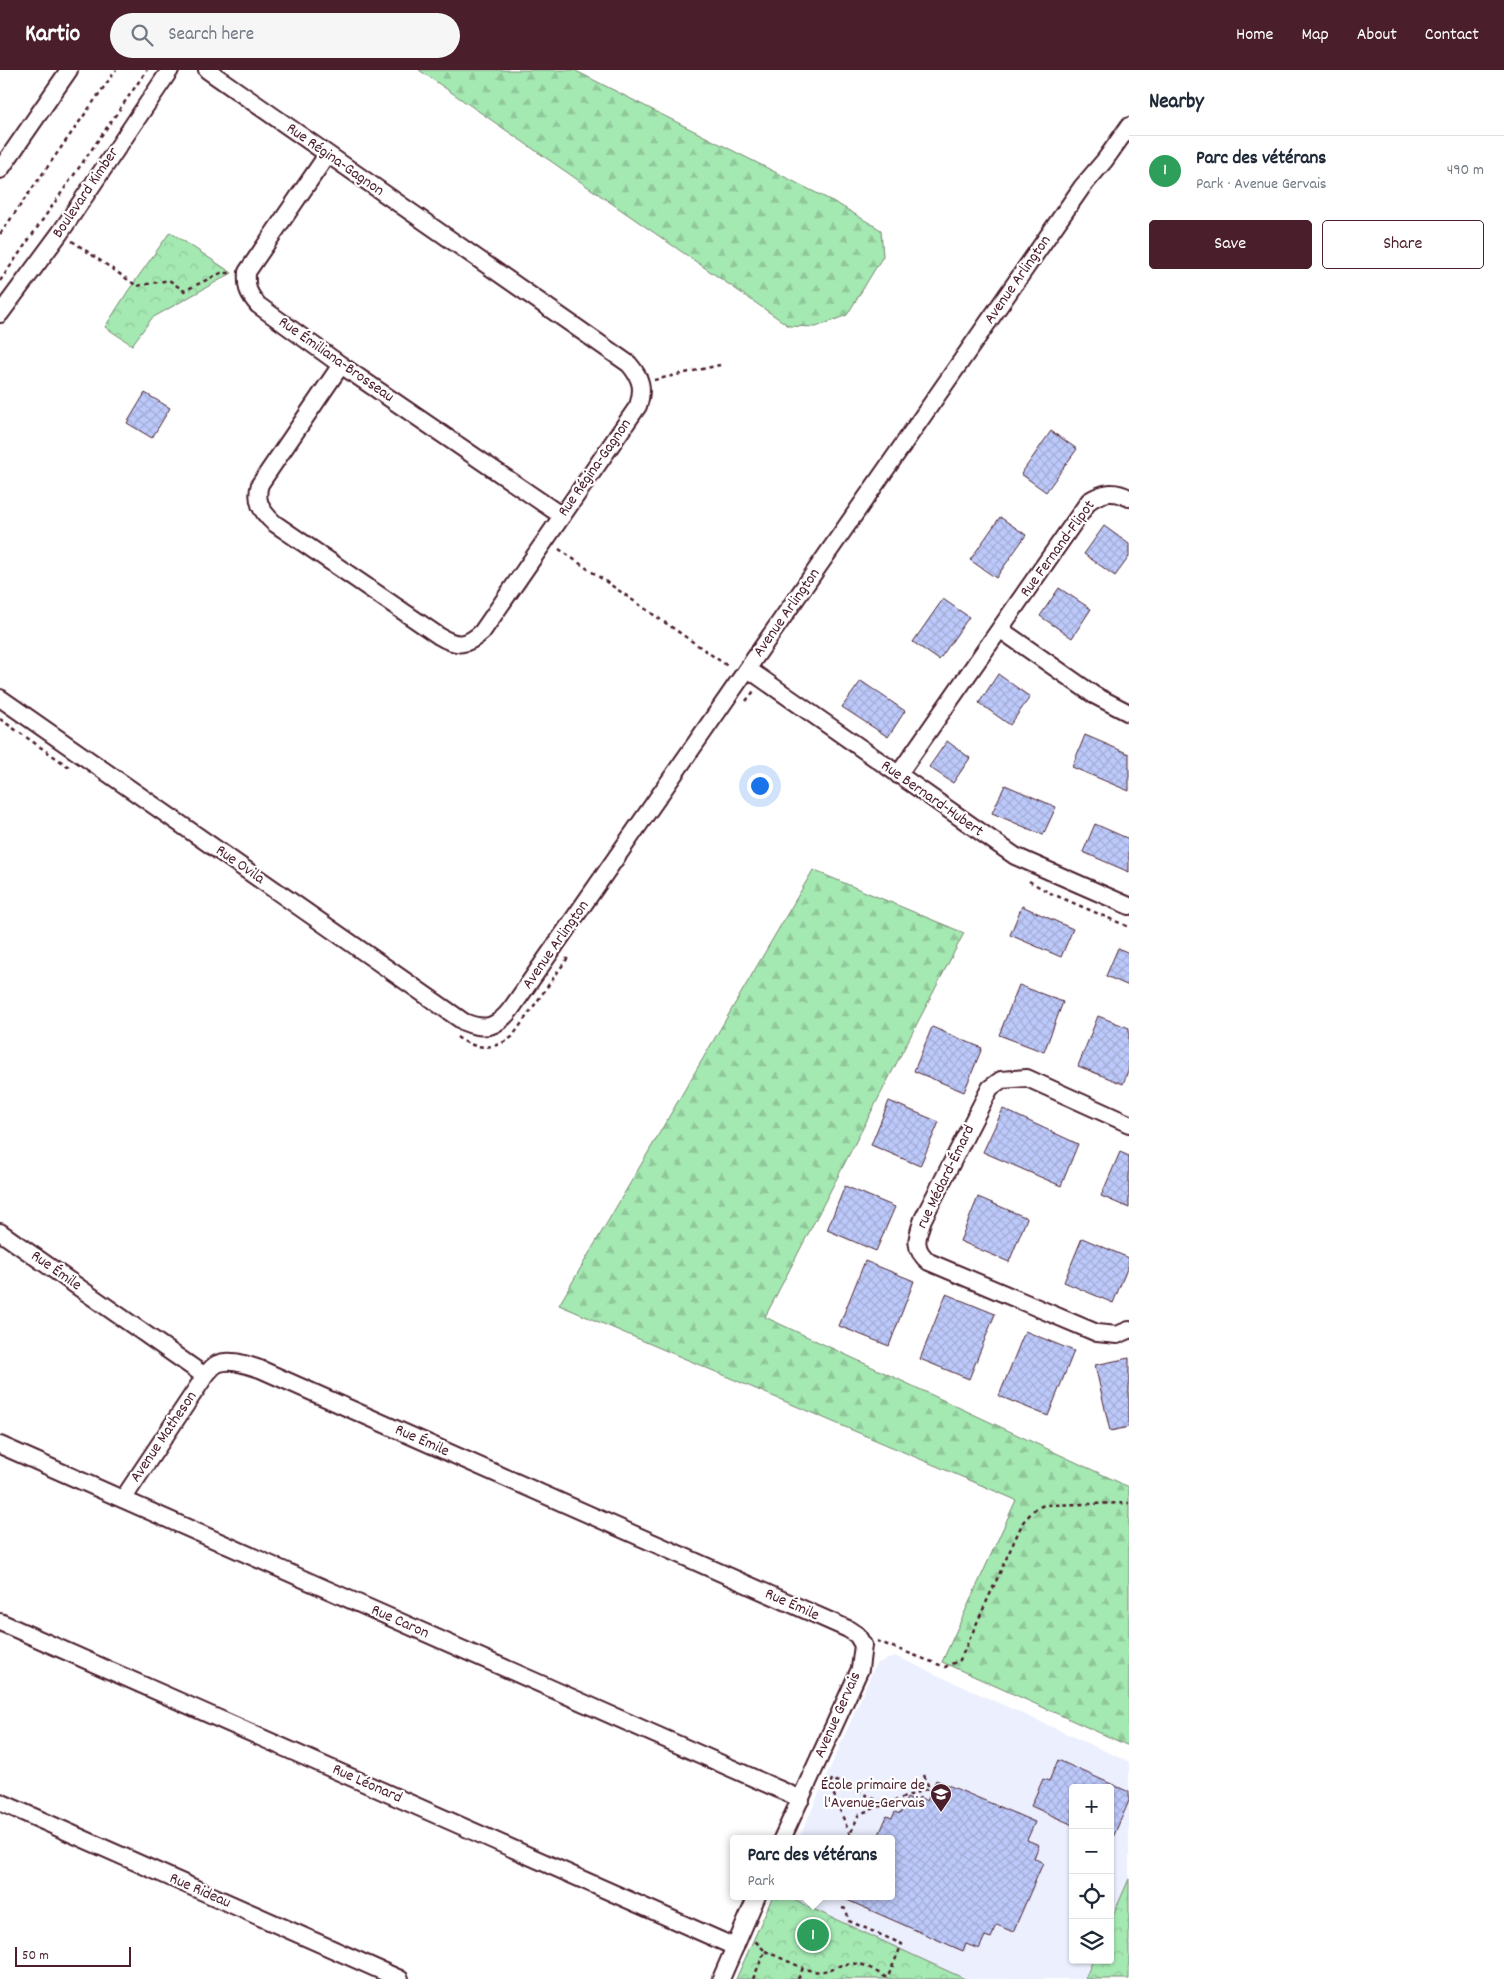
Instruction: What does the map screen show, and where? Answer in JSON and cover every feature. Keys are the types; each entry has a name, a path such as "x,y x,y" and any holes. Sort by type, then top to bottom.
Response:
{"street":[{"path":"0,170 69,70"},
{"name":"Boulevard Kimber","path":"0,314 60,233 170,70"},
{"name":"Rue Régina-Gagnon","path":"207,70 629,364 641,382 642,395 638,406 482,632 473,640 462,644 449,642 439,636 274,523 265,515 258,504 260,484 341,365"},
{"name":"Avenue Arlington","path":"482,1027 495,1024 503,1019 511,1009 740,669 1082,187 1129,126"},
{"name":"Rue Émiliana-Brosseau","path":"327,155 247,272 246,284 249,295 258,305 341,365 562,516"},
{"name":"Rue Fernand-Flipot","path":"898,775 1001,630 1089,501 1100,494 1112,492 1129,498"},
{"path":"1001,630 1094,695 1129,713"},
{"name":"Rue Bernard-Hubert","path":"740,669 1015,856 1129,906"},
{"name":"Rue Ovila","path":"0,698 454,1015 469,1024 482,1027"},
{"name":"rue Médard-Émard","path":"1129,1124 1027,1078 1002,1080 990,1088 922,1219 916,1239 921,1255 929,1262 1097,1333 1117,1336 1129,1330"},
{"name":"Rue Émile","path":"0,1232 205,1376 216,1364 230,1362 260,1370 848,1629 857,1635 863,1644"},
{"name":"Avenue Matheson","path":"122,1499 205,1376"},
{"name":"Rue Caron","path":"0,1445 801,1799"},
{"name":"Rue Léonard","path":"0,1622 738,1940"},
{"name":"Avenue Gervais","path":"784,1835 860,1669 863,1644"},
{"name":"Rue Rideau","path":"0,1802 400,1979"},
{"path":"721,1979 755,1900"}],"path":[{"path":"0,234 116,70"},
{"name":"Boulevard Kimber","path":"0,281 147,70"},
{"path":"71,241 138,286 169,280 184,292 221,273 235,273"},
{"path":"652,380 720,365"},
{"path":"556,547 740,669"},
{"path":"863,1644 877,1641 945,1667 960,1660 1023,1522 1035,1509 1044,1505 1129,1503"},
{"path":"850,1835 859,1814 928,1788 924,1775"},
{"path":"850,1835 830,1785 832,1779 885,1804"},
{"path":"903,1797 905,1803"},
{"path":"738,1940 757,1941 765,1951 811,1972 822,1973 847,1964 856,1963 887,1978 902,1944 848,1921 846,1909 842,1908"},
{"path":"753,1979 765,1951"},
{"path":"798,1979 803,1968"}],"shaded area":[{"name":"École primaire de l'Avenue-Gervais","path":"895,1656 1129,1762 1129,1879 1114,1913 1114,1784 1069,1784 1069,1964 1091,1964 1085,1979 965,1979 794,1900 895,1900 895,1835 801,1835 876,1664"}],"green space":[{"path":"419,70 574,70 838,204 881,230 883,256 847,315 816,327 789,326"},
{"path":"170,232 232,273 152,318 132,345 105,327"},
{"path":"813,870 964,933 765,1317 1129,1487 1129,1746 942,1662 1016,1500 559,1305"},
{"path":"1129,1879 1129,1979 1085,1979 1091,1964 1114,1964 1114,1913"},
{"path":"771,1900 794,1900 965,1979 736,1979"}],"building":[{"path":"145,393 170,408 152,438 127,423"},
{"path":"1051,431 1077,449 1046,492 1021,474"},
{"path":"1000,517 1026,535 996,578 970,560"},
{"path":"1104,526 1129,544 1129,557 1115,576 1084,554"},
{"path":"1059,588 1091,609 1072,638 1040,616"},
{"path":"943,599 969,617 939,660 913,642"},
{"path":"998,674 1030,697 1010,725 979,703"},
{"path":"861,681 905,711 888,737 842,707"},
{"path":"1085,735 1129,754 1129,791 1072,767"},
{"path":"947,741 970,758 953,783 929,767"},
{"path":"1005,785 1056,807 1043,835 992,813"},
{"path":"1095,824 1129,839 1129,872 1083,852"},
{"path":"1022,906 1073,929 1061,957 1010,935"},
{"path":"1118,948 1129,953 1129,986 1106,976"},
{"path":"1019,985 1063,1002 1044,1052 999,1035"},
{"path":"1098,1016 1129,1028 1129,1068 1123,1084 1078,1066"},
{"path":"932,1027 982,1048 964,1092 914,1071"},
{"path":"889,1101 939,1122 920,1166 871,1145"},
{"path":"1003,1109 1078,1144 1061,1186 983,1152"},
{"path":"1120,1152 1129,1156 1129,1208 1101,1196"},
{"path":"845,1186 895,1207 876,1251 827,1230"},
{"path":"978,1197 1027,1218 1009,1262 960,1241"},
{"path":"1082,1238 1129,1258 1129,1264 1113,1303 1064,1282"},
{"path":"865,1261 914,1281 889,1346 839,1326"},
{"path":"946,1294 995,1314 969,1379 920,1359"},
{"path":"1025,1331 1074,1351 1048,1416 999,1396"},
{"path":"1129,1358 1129,1427 1110,1431 1095,1365"},
{"path":"1058,1760 1111,1784 1069,1784 1069,1823 1031,1806 1043,1779 1049,1781"},
{"path":"936,1780 1035,1822 1027,1840 1039,1845 1034,1858 1043,1863 1013,1932 997,1925 991,1938 985,1936 979,1949 966,1944 963,1951 847,1900 895,1900 895,1835 879,1835 887,1816 892,1818 895,1812 900,1814 907,1798 917,1802 919,1797 927,1801"},
{"path":"1114,1785 1129,1792 1129,1801 1114,1835"}],"place":[{"name":"École primaire de l'Avenue-Gervais","path":"941,1813"},
{"name":"Parc des vétérans","path":"813,1935"}]}
